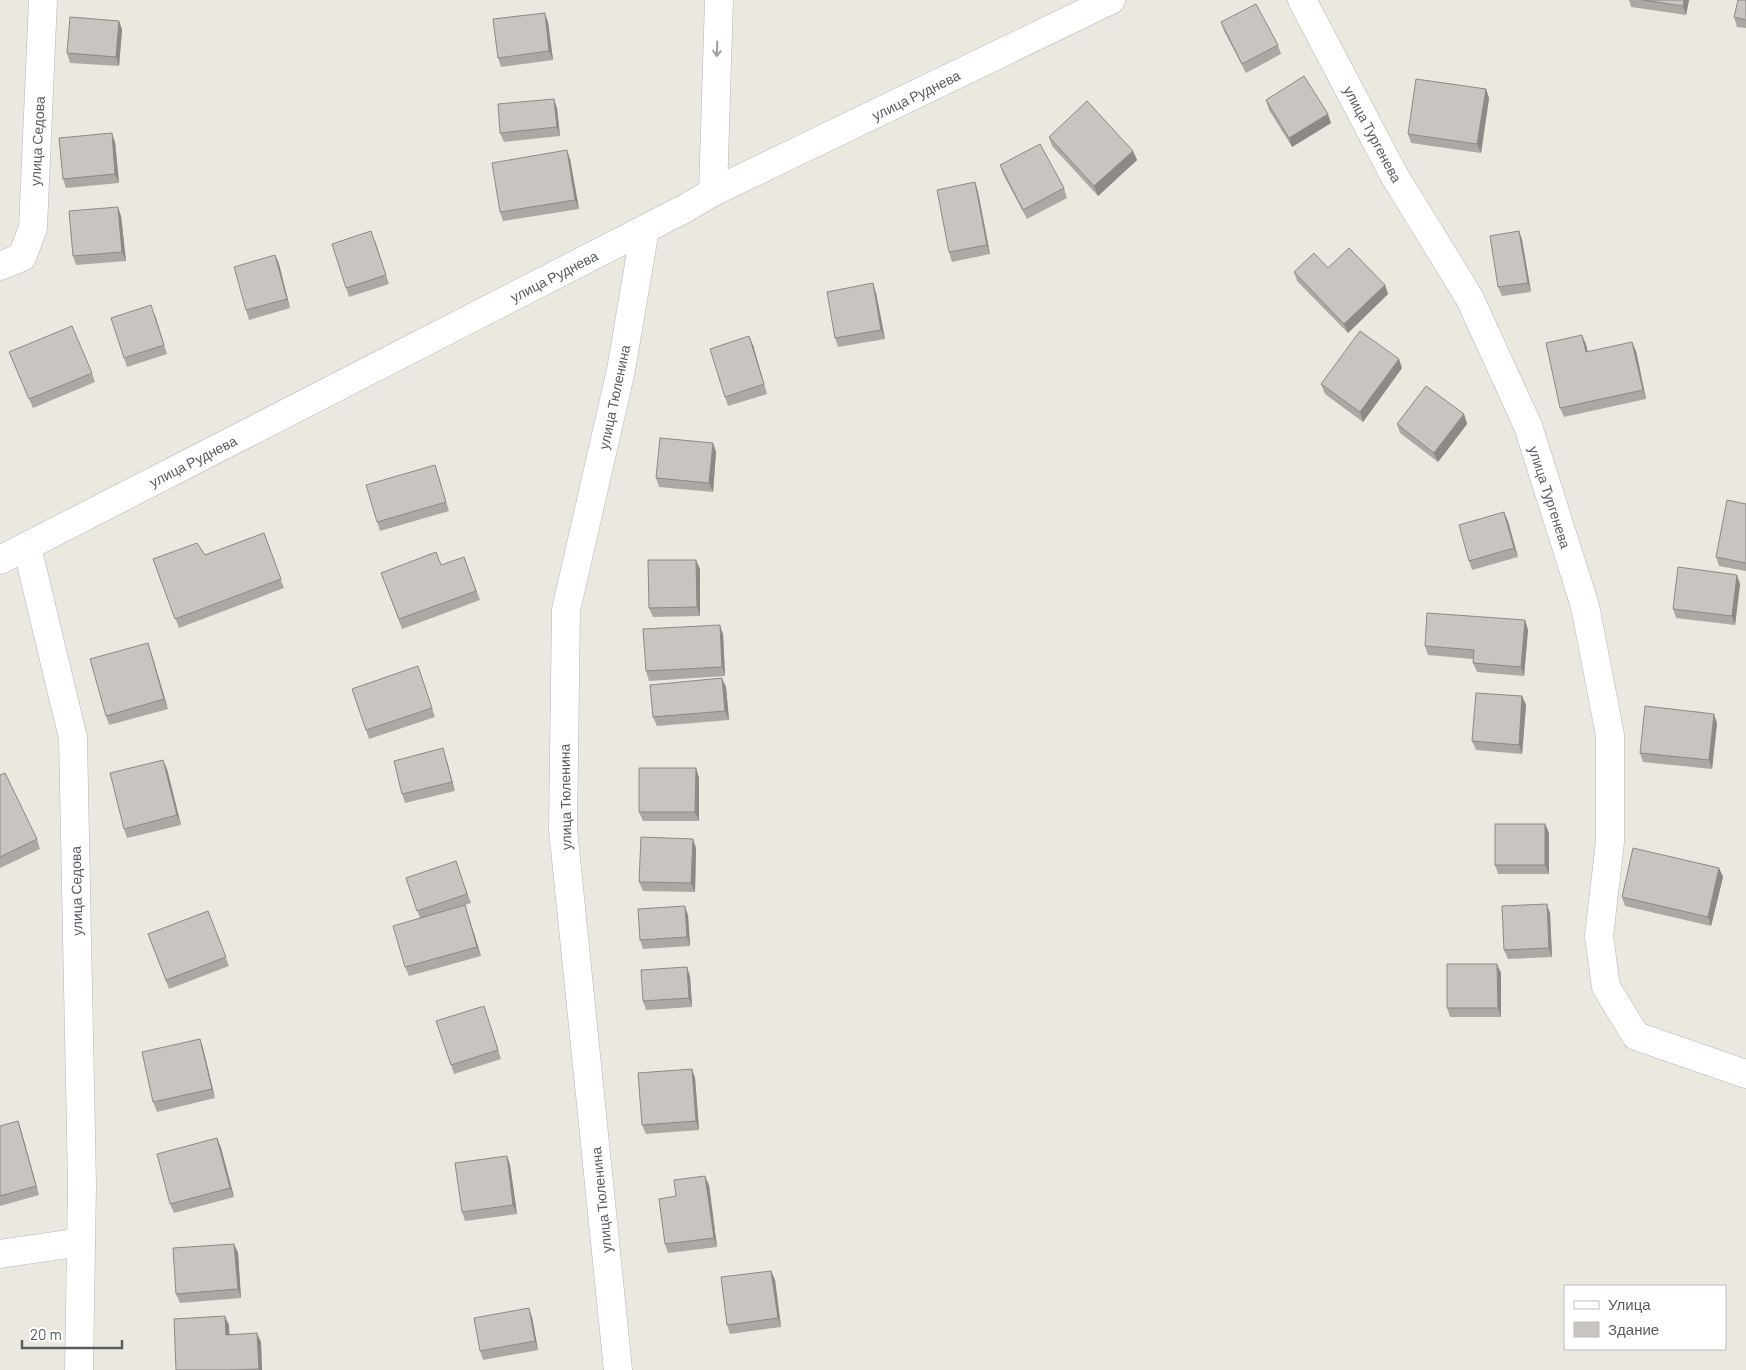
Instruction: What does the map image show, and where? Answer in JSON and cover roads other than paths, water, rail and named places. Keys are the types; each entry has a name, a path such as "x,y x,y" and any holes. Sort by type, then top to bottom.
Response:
{"street":[{"name":"улица Седова","path":"0,266 22,257 33,228 43,0"},
{"path":"713,192 719,0"},
{"name":"улица Руднева","path":"0,560 645,229 713,192 1112,0"},
{"name":"улица Тургенева","path":"1302,0 1394,175 1469,297 1528,426 1585,606 1610,735 1610,842 1599,936 1606,987 1636,1036 1746,1074"},
{"name":"улица Тюленина","path":"618,1370 564,829 566,610 621,370 645,229"},
{"name":"улица Седова","path":"27,547 72,738 82,1185 79,1370"},
{"path":"0,1254 81,1242"}]}
